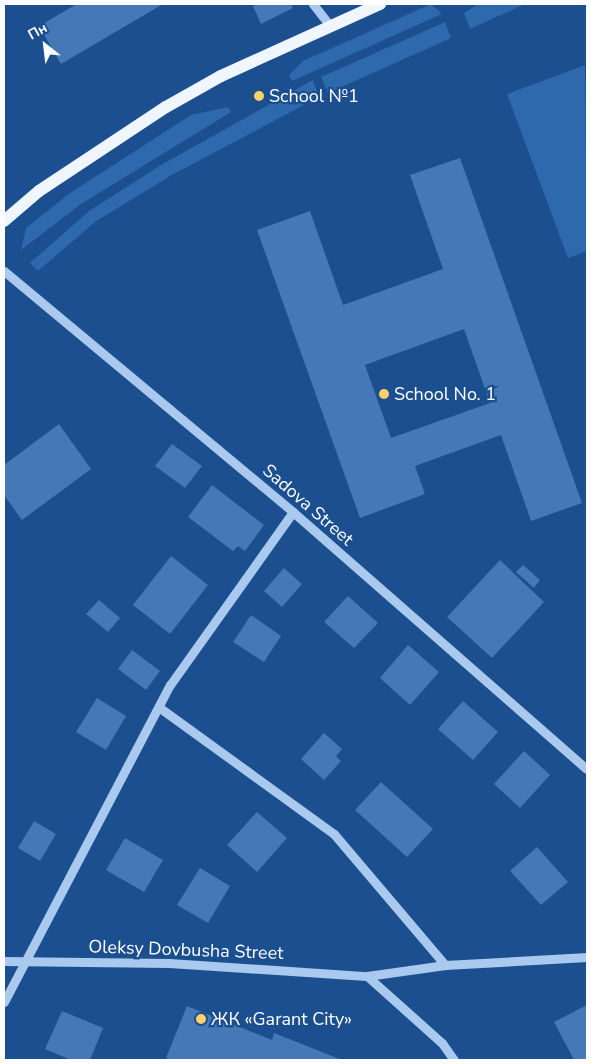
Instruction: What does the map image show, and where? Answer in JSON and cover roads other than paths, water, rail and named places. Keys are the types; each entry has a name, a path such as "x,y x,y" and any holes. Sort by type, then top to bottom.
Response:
{"main road":[{"path":"4,221 39,191 166,107 330,26 380,4"}],"street":[{"path":"313,4 330,26"},
{"name":"Sadova Street","path":"4,271 293,512 587,769"},
{"path":"4,1002 22,961 190,652 293,512"},
{"path":"160,708 334,834 445,965"},
{"name":"Oleksy Dovbusha Street","path":"4,961 169,962 367,976 445,965 587,957"},
{"path":"367,976 442,1043 454,1060"}],"place":[{"name":"School №1","path":"259,96"},
{"name":"School No. 1","path":"384,394"},
{"name":"ЖК «Garant City»","path":"201,1019"}]}
